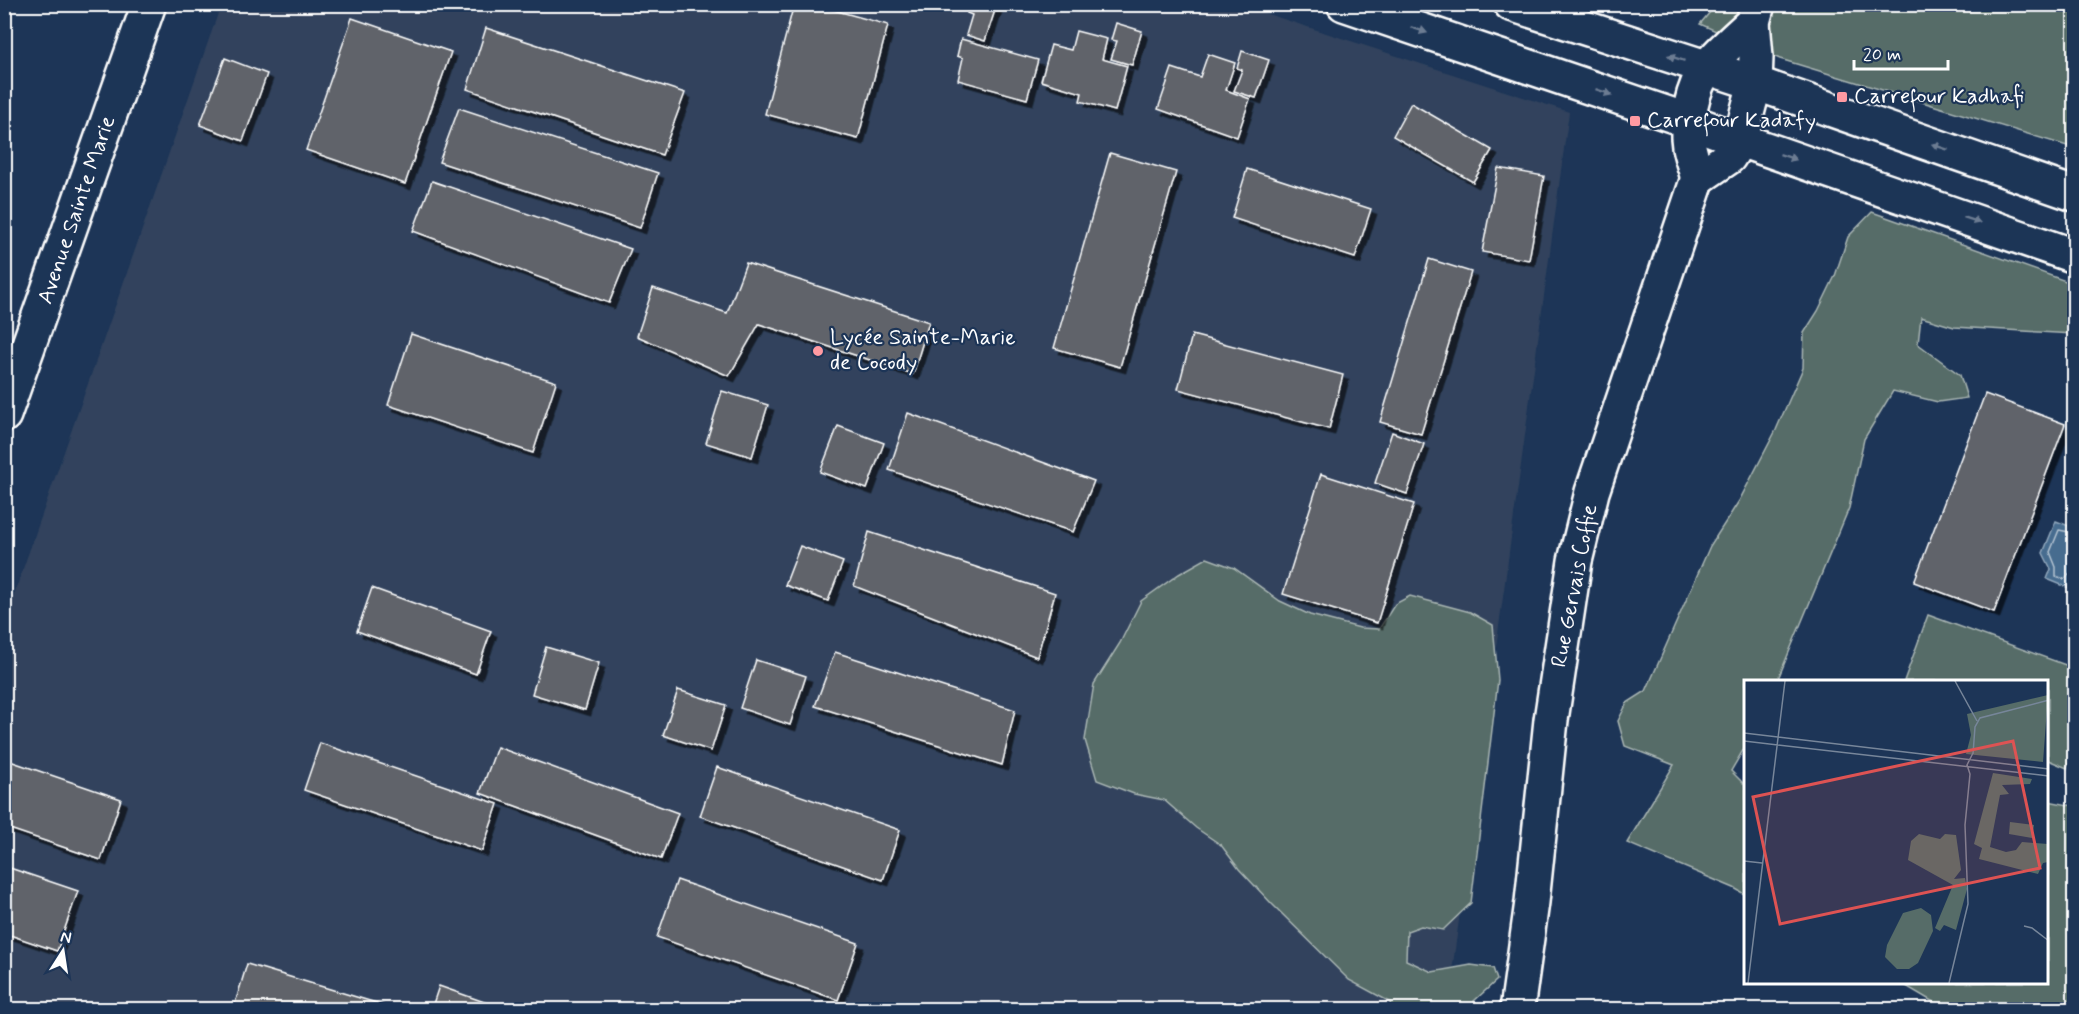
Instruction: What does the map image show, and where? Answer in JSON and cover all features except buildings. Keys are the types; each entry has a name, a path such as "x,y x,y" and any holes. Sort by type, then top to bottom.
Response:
{"street":[{"name":"Avenue Sainte Marie","path":"4,415 149,4"},
{"path":"1344,4 1689,121 2074,256"},
{"path":"1511,4 1755,83 2074,194"},
{"path":"1756,13 1755,83 1740,140 1729,157 1698,178 1689,146 1691,105 1707,68 1756,13"},
{"name":"Rue Gervais Coffie","path":"1517,1010 1532,902 1551,720 1575,561 1592,492 1698,178"}],"shaded area":[{"name":"Lycée Sainte-Marie de Cocody","path":"221,5 1240,5 1569,112 1450,986 1431,1009 5,1010 5,620"}],"green space":[{"path":"1716,5 2074,5 2074,148 1780,59 1700,24"},
{"path":"1872,212 2074,284 2074,334 1954,327 1921,317 1918,344 1960,375 1967,398 1938,402 1893,391 1864,439 1849,508 1777,680 1744,680 1744,748 1731,771 1744,784 1744,894 1627,843 1674,765 1625,746 1618,721 1627,703 1646,691 1710,546 1739,501 1776,430 1803,368 1804,333 1835,276 1848,237"},
{"path":"1207,558 1234,568 1280,601 1310,615 1360,628 1379,629 1395,604 1410,596 1470,612 1493,625 1498,680 1471,903 1443,930 1421,926 1407,931 1406,960 1432,972 1471,965 1493,968 1497,980 1474,1001 1475,1009 1391,1009 1390,1002 1349,980 1272,904 1239,869 1221,845 1196,828 1164,800 1134,794 1097,780 1085,740 1094,684 1120,643 1141,601 1179,574"},
{"path":"1928,615 2074,668 2074,748 2067,768 2049,760 2049,680 1904,680"},
{"path":"2049,801 2074,806 2074,1009 1945,1009 1903,984 2049,984"}],"water":[{"path":"2056,521 2074,528 2074,573 2069,588 2047,579 2051,569 2043,553"}],"place":[{"name":"Carrefour Kadhafi","path":"1842,97"},
{"name":"Carrefour Kadafy","path":"1635,121"},
{"name":"Lycée Sainte-Marie de Cocody","path":"818,351"}]}
